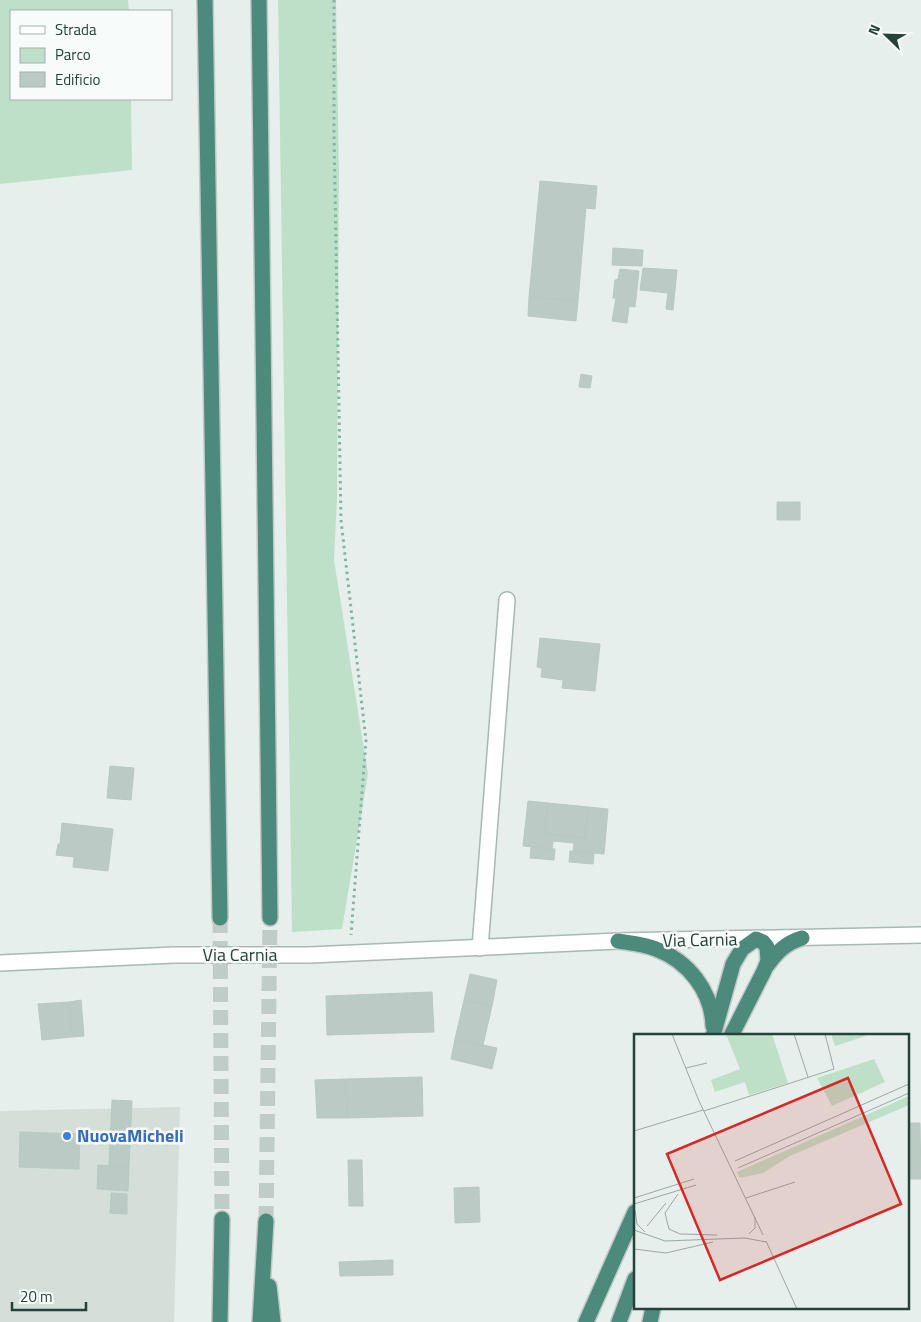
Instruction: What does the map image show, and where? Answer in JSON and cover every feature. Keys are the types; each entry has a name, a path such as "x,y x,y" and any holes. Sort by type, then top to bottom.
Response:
{"highway":[{"path":"205,0 220,918"},
{"path":"258,0 270,918"},
{"path":"764,971 784,947 802,938"},
{"path":"714,1034 733,964 742,949 756,939 763,942 767,947 768,961 732,1034"},
{"path":"618,941 643,944 657,949 689,970 698,980 710,1003 713,1034"},
{"path":"586,1322 634,1214"},
{"path":"220,1322 222,1219"},
{"path":"260,1322 265,1226 272,1322"},
{"path":"620,1322 634,1281"}],"street":[{"path":"480,948 507,600"},
{"name":"Via Carnia","path":"0,963 174,954 350,953 618,941 921,935"}],"path":[{"path":"334,0 334,133 341,520 366,741 350,953"}],"shaded area":[{"path":"180,1107 174,1322 0,1322 0,1111"}],"green space":[{"path":"0,0 128,0 129,10 10,10 10,100 131,100 132,170 0,184"},
{"path":"278,0 336,0 339,172 337,499 334,560 368,774 342,929 292,932"}],"building":[{"path":"540,181 597,186 595,209 586,208 578,301 529,297"},
{"path":"613,248 643,250 642,266 612,265"},
{"path":"643,268 677,270 673,310 666,309 668,293 640,290"},
{"path":"620,269 639,271 635,307 629,306 627,323 612,321 616,298 613,298 615,280 618,279"},
{"path":"529,297 578,301 576,321 528,316"},
{"path":"581,374 592,376 590,388 579,387"},
{"path":"777,502 800,502 800,520 777,520"},
{"path":"540,638 600,644 595,691 562,688 563,680 541,677 542,668 537,667"},
{"path":"110,766 134,768 131,800 107,798"},
{"path":"528,801 548,803 545,834 585,838 588,807 608,809 604,854 573,851 574,843 553,841 552,849 523,846"},
{"path":"548,803 588,807 585,838 545,834"},
{"path":"62,823 113,829 108,871 73,867 74,857 56,855 58,844 60,844"},
{"path":"531,847 555,849 554,860 530,858"},
{"path":"570,851 594,853 593,864 569,862"},
{"path":"470,974 497,980 492,1006 464,1000"},
{"path":"432,992 434,1032 327,1035 326,996"},
{"path":"81,1000 84,1036 72,1037 69,1002"},
{"path":"464,1000 492,1006 483,1045 455,1039"},
{"path":"69,1002 72,1037 42,1040 38,1004"},
{"path":"455,1039 497,1048 492,1069 451,1059"},
{"path":"422,1077 423,1116 347,1118 346,1079"},
{"path":"346,1079 347,1118 317,1118 315,1080"},
{"path":"112,1100 132,1101 129,1167 109,1165"},
{"path":"908,1123 920,1123 921,1179 908,1179"},
{"path":"20,1132 80,1134 79,1169 19,1167"},
{"path":"348,1160 362,1160 363,1206 349,1206"},
{"path":"98,1165 129,1167 128,1191 97,1189"},
{"path":"479,1187 480,1222 455,1223 454,1188"},
{"path":"111,1193 127,1194 127,1214 110,1213"},
{"path":"393,1260 393,1275 340,1276 339,1262"}],"tunnel":[{"path":"220,918 222,1219"},
{"path":"266,1221 270,918"}],"place":[{"name":"NuovaMicheli","path":"67,1136"}]}
